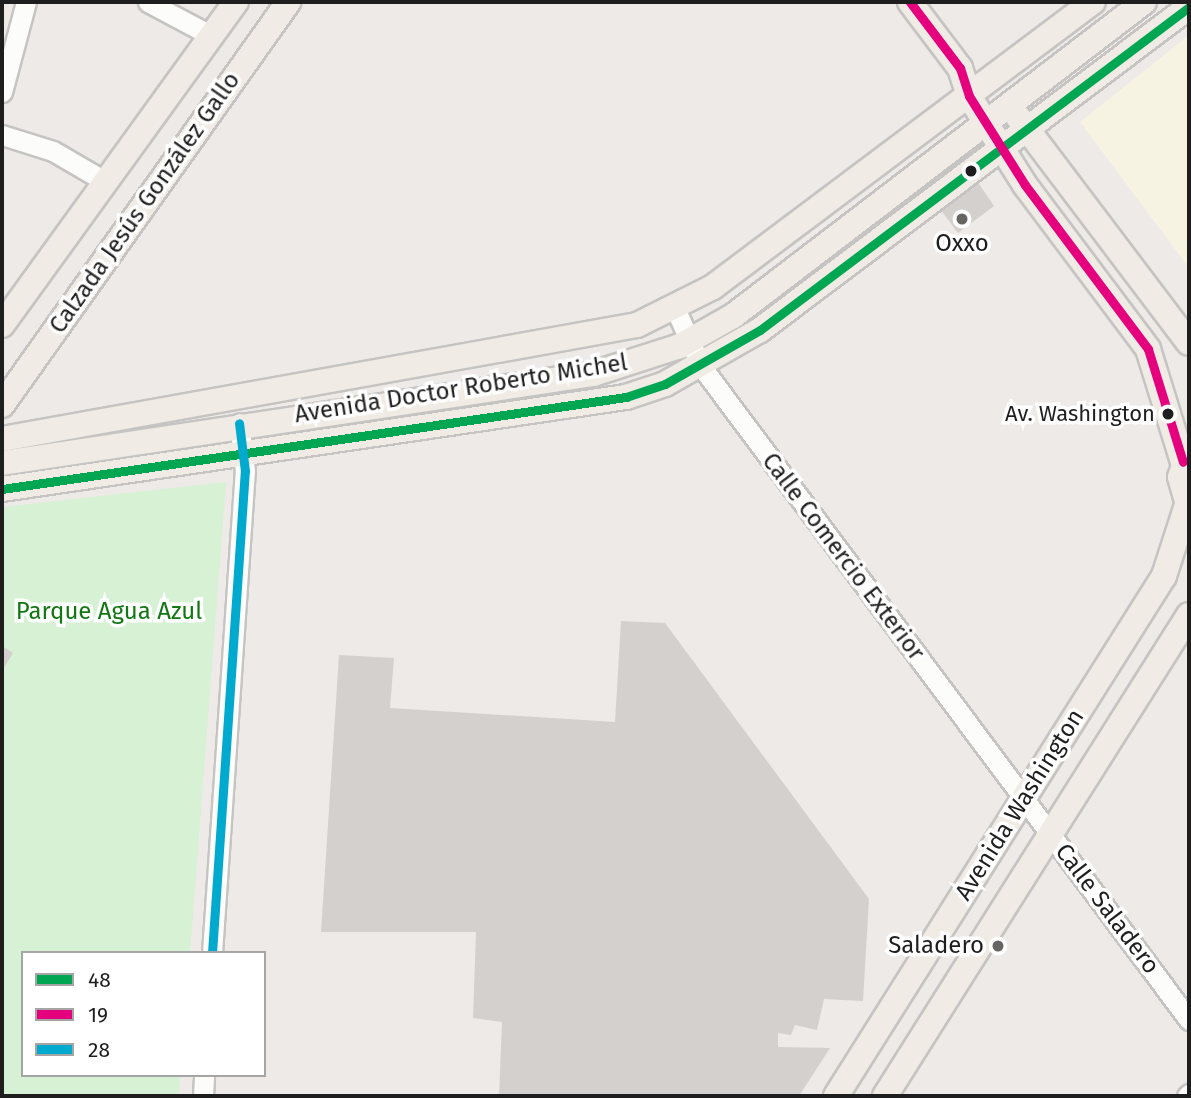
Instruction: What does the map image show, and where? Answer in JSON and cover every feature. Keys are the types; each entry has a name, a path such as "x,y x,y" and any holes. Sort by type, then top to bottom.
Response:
{"main road":[{"name":"Calzada Jesús González Gallo","path":"2,326 236,2"},
{"name":"Calzada Jesús González Gallo","path":"2,405 288,2"},
{"path":"910,2 978,89 1007,104 1189,343"},
{"name":"Avenida Doctor Roberto Michel","path":"2,439 318,380 638,325 675,308 731,274 1093,2"},
{"name":"Avenida Doctor Roberto Michel","path":"2,463 239,423 593,374 688,342 752,302 1007,104 1144,2"},
{"name":"Avenida Doctor Roberto Michel","path":"2,489 243,450 626,397 701,366 856,258 1189,6"},
{"path":"1026,52 1044,76"},
{"path":"978,89 985,121 1002,148 1148,349 1186,456 1188,507"},
{"path":"911,139 930,163"},
{"path":"870,169 891,194"},
{"path":"763,250 787,274 856,258"},
{"path":"731,274 752,302"},
{"path":"582,335 593,374 595,401"},
{"path":"523,345 533,409"},
{"path":"318,380 324,411"},
{"name":"Avenida Washington","path":"836,1096 1164,576 1188,507"},
{"name":"Avenida Washington","path":"885,1096 1049,832 1189,615"}],"street":[{"path":"2,92 26,2"},
{"path":"148,2 212,36"},
{"path":"2,135 53,151 106,181"},
{"name":"Calle Comercio Exterior","path":"675,308 701,366 1024,799"},
{"path":"212,951 243,450 239,423"},
{"name":"Calle Saladero","path":"1024,799 1189,1020"},
{"path":"203,1096 204,1077"}],"shaded area":[{"path":"1189,35 1189,268 1080,122"}],"green space":[{"name":"Parque Agua Azul","path":"226,482 190,951 21,951 21,1077 180,1077 179,1096 2,1096 2,507"}],"building":[{"name":"Oxxo","path":"975,178 994,206 958,233 937,205"},
{"path":"621,621 665,623 869,899 863,1001 824,999 817,1030 795,1025 791,1035 778,1033 778,1047 830,1048 799,1096 499,1096 502,1022 473,1018 476,932 321,932 339,655 394,658 390,708 615,722"},
{"path":"2,646 13,653 2,671"}],"transit line":[{"name":"19","path":"910,2 960,68 969,96 1025,185 1148,349 1183,462"},
{"name":"48","path":"2,489 626,397 665,384 760,330 1189,7"},
{"name":"28","path":"212,951 245,471 239,423"}],"place":[{"name":"Oxxo","path":"962,219"},
{"name":"Av. Washington","path":"1168,414"},
{"name":"Saladero","path":"998,946"}]}
